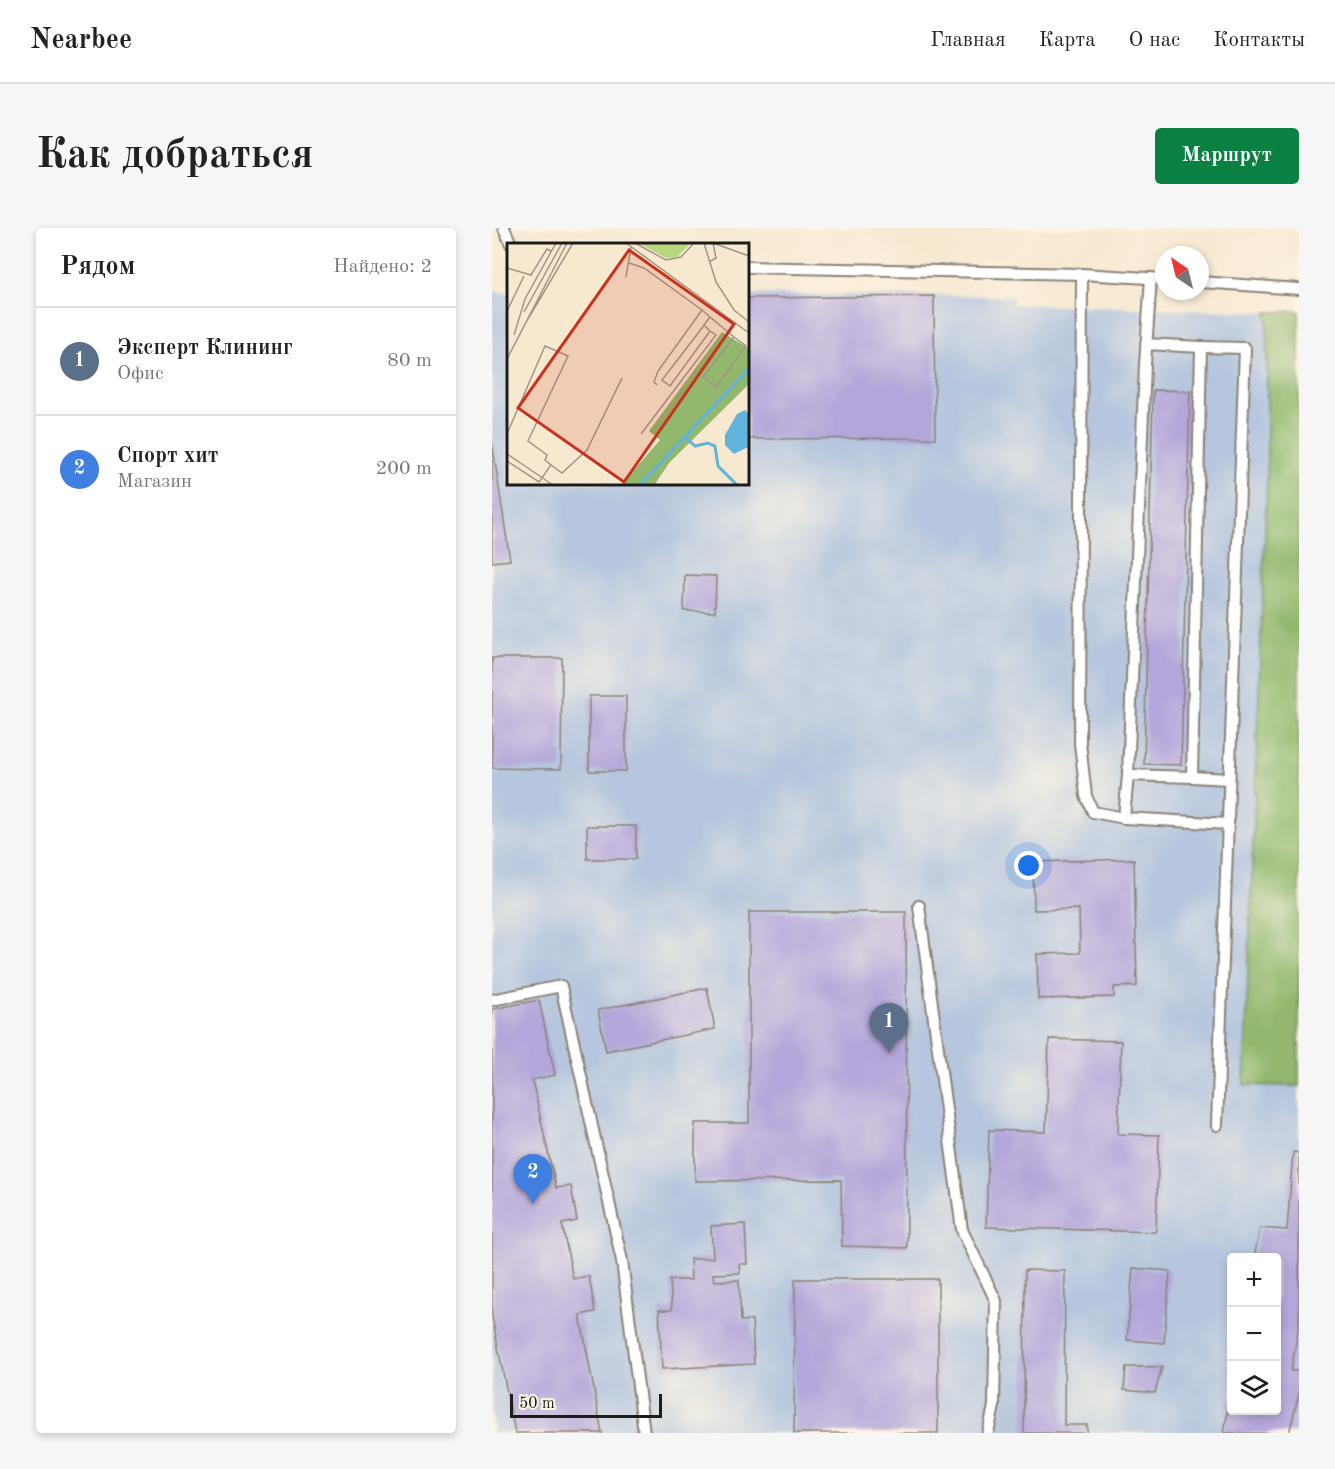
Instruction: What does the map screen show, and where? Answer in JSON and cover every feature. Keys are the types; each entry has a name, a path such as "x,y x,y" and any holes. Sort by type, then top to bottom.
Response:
{"lane":[{"path":"504,228 511,243"},
{"path":"748,267 1082,274 1155,278"},
{"path":"1082,274 1080,742 1086,796 1093,812 1124,818 1228,824"},
{"path":"1124,818 1128,775 1146,344 1151,278"},
{"path":"1209,283 1299,289"},
{"path":"1146,344 1245,348 1217,1125"},
{"path":"1192,777 1201,347"},
{"path":"1128,775 1229,779"},
{"path":"919,906 962,1230 996,1301 994,1406 988,1433"},
{"path":"492,1000 561,986 622,1261 644,1433"}],"shaded area":[{"path":"492,292 507,293 507,484 748,484 748,294 1013,296 1013,304 1267,312 1267,478 1244,1084 1299,1086 1299,1433 492,1433"}],"green space":[{"path":"1299,311 1299,1086 1244,1085 1267,478 1267,312"}],"building":[{"path":"934,296 935,438 748,439 748,298"},
{"path":"1153,390 1190,391 1181,765 1144,764"},
{"path":"492,442 510,560 492,562"},
{"path":"685,575 716,576 715,612 684,611"},
{"path":"492,658 562,658 561,769 492,768"},
{"path":"589,696 626,696 626,771 589,771"},
{"path":"587,826 636,826 636,859 587,859"},
{"path":"1134,859 1137,986 1114,987 1114,997 1038,999 1037,954 1080,953 1079,909 1034,910 1033,862"},
{"path":"749,912 906,912 907,1248 842,1246 841,1180 695,1181 695,1123 749,1123"},
{"path":"707,988 715,1029 606,1051 598,1010"},
{"path":"539,1000 555,1075 532,1080 556,1188 571,1186 577,1221 562,1224 573,1279 589,1276 595,1312 580,1315 602,1433 515,1433 492,1317 492,1009"},
{"path":"1049,1039 1121,1041 1118,1134 1159,1135 1156,1232 986,1227 989,1130 1046,1132"},
{"path":"1293,1152 1299,1153 1299,1323 1291,1371 1299,1371 1299,1394 1289,1433 1224,1433 1227,1415 1281,1415 1281,1253 1255,1253 1260,1228 1287,1230"},
{"path":"745,1224 747,1264 739,1264 740,1273 713,1274 714,1281 739,1280 741,1321 752,1320 754,1364 662,1369 659,1310 672,1310 670,1280 691,1280 690,1259 713,1258 711,1226"},
{"path":"1133,1268 1170,1271 1164,1343 1127,1340"},
{"path":"1025,1270 1065,1271 1064,1425 1087,1425 1087,1433 1024,1433"},
{"path":"795,1279 938,1279 938,1433 794,1433"},
{"path":"1126,1367 1162,1367 1155,1393 1124,1390"}],"place":[{"name":"Эксперт Клининг","path":"889,1053"},
{"name":"Спорт хит","path":"533,1204"}]}
